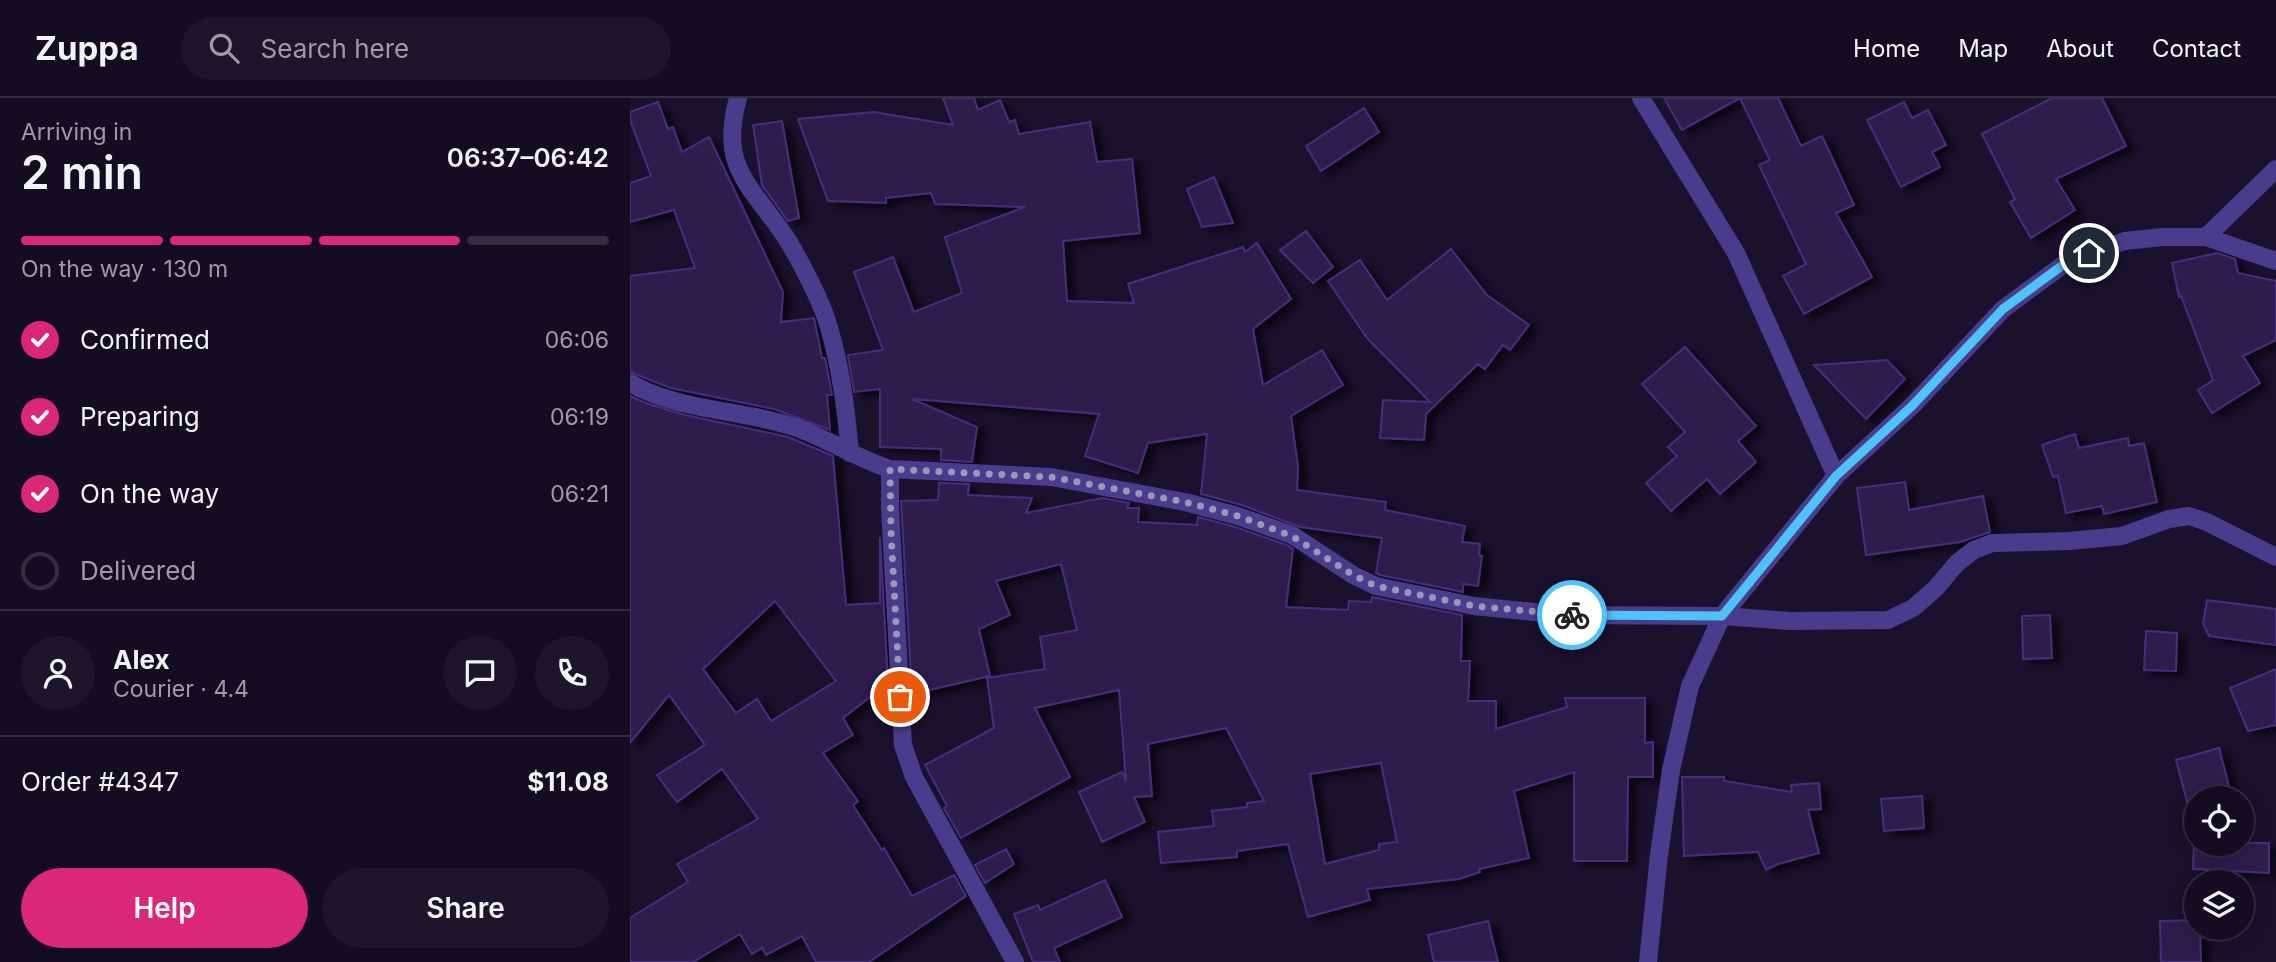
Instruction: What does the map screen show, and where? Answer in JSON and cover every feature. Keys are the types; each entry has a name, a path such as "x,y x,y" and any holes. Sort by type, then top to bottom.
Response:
{"street":[{"path":"738,98 734,125 737,165 744,181 782,231 825,315 845,405 850,453"},
{"path":"1641,98 1736,253 1836,476"},
{"path":"2206,237 2276,169"},
{"path":"1648,962 1671,770 1690,686 1722,616 1836,476 1912,406 2003,309 2067,262 2124,242 2162,237 2206,237 2276,261"},
{"path":"630,383 645,392 668,399 795,427 890,469 1051,477 1185,502 1238,516 1292,536 1353,575 1376,586 1474,606 1575,615 1722,616 1790,621 1888,620 1913,608 1935,589 1957,563 1975,550 1992,543 2069,541 2122,536 2169,519 2189,516 2207,522 2276,557"},
{"path":"890,469 891,535 903,745 914,777 1015,962"}],"building":[{"path":"943,98 974,98 978,110 1000,100 1009,122 1015,120 1019,134 1090,122 1097,162 1132,159 1140,233 1063,241 1067,301 1134,303 1128,284 1243,247 1245,252 1257,243 1291,299 1253,329 1263,385 1322,350 1343,385 1291,416 1298,467 1297,490 1386,502 1385,510 1465,526 1462,542 1480,544 1479,555 1482,556 1478,586 1463,584 1463,592 1380,575 1376,573 1382,538 1300,527 1242,505 1201,494 1207,434 1148,443 1138,473 1085,456 1099,414 912,399 977,427 972,462 941,460 941,449 880,447 880,389 854,392 848,355 883,350 854,272 893,257 914,312 962,293 945,237 1025,207 935,204 931,193 886,198 886,203 828,201 798,119 874,112 953,125"},
{"path":"1664,98 1740,98 1682,130"},
{"path":"1740,98 1778,98 1801,146 1822,136 1854,205 1836,213 1872,277 1804,314 1783,276 1806,264 1759,165 1770,160"},
{"path":"2052,98 2102,98 2126,146 2056,179 2075,210 2031,238 2010,202 2015,199 1982,134"},
{"path":"658,102 668,129 673,127 682,152 709,137 783,292 781,322 814,318 832,395 827,395 830,430 774,409 671,388 630,372 630,276 695,268 674,210 630,222 630,183 651,176 630,120 630,112"},
{"path":"1904,102 1912,118 1928,110 1946,145 1932,152 1940,167 1901,187 1867,120"},
{"path":"1364,108 1379,132 1321,171 1306,146"},
{"path":"782,121 799,218 788,221 762,185 753,125"},
{"path":"1214,177 1233,223 1202,227 1187,189"},
{"path":"1306,231 1333,267 1313,283 1280,250"},
{"path":"1451,249 1487,295 1529,325 1510,350 1503,345 1485,369 1478,364 1426,414 1424,440 1380,438 1383,400 1430,402 1367,338 1328,281 1360,260 1387,300"},
{"path":"2217,253 2235,259 2238,273 2276,281 2276,340 2243,356 2260,383 2212,413 2198,390 2213,380 2181,296 2179,297 2172,263"},
{"path":"1685,347 1756,426 1738,441 1756,462 1720,494 1707,479 1671,511 1646,483 1677,456 1668,447 1685,432 1642,384"},
{"path":"1887,360 1905,379 1866,419 1814,365"},
{"path":"630,396 685,415 788,437 833,456 846,605 880,603 880,537 888,683 843,718 853,735 823,753 858,801 853,805 882,850 884,848 912,896 954,875 966,896 869,962 816,962 802,936 766,955 762,948 752,954 740,934 693,962 630,962 630,918 688,882 677,864 758,819 722,769 677,802 657,775 705,745 669,695 630,743","holes":["775,601 836,681 771,721 757,699 736,713 703,669"]},
{"path":"2075,434 2079,448 2128,438 2129,446 2144,443 2157,502 2104,514 2102,506 2066,513 2058,476 2053,477 2042,445"},
{"path":"1905,482 1909,510 1983,496 1990,532 1960,542 1866,555 1857,488"},
{"path":"939,483 969,484 968,495 1032,498 1026,513 1102,498 1129,503 1127,508 1139,508 1138,522 1197,525 1198,517 1235,527 1293,549 1286,607 1348,610 1349,601 1371,602 1372,597 1462,615 1461,661 1470,661 1468,701 1496,701 1496,729 1567,707 1565,698 1645,698 1645,743 1653,742 1653,777 1628,777 1627,861 1574,861 1574,772 1514,791 1529,858 1479,869 1480,872 1459,879 1367,889 1370,900 1308,917 1288,844 1237,851 1237,857 1161,863 1158,832 1214,826 1212,811 1247,807 1247,803 1264,801 1226,728 1148,744 1152,796 1134,797 1145,822 1102,842 1079,792 1122,772 1126,781 1119,690 1035,708 1070,777 961,838 925,765 994,728 987,678 1045,669 1040,637 1077,630 1061,564 996,581 1010,615 979,629 990,676 912,694 901,501 938,500","holes":["1381,763 1397,842 1379,844 1379,850 1325,864 1310,774"]},
{"path":"2207,600 2276,609 2276,645 2209,636 2203,623"},
{"path":"2050,615 2052,658 2023,659 2022,616"},
{"path":"2146,631 2177,633 2176,671 2144,670"},
{"path":"2276,669 2276,725 2248,731 2230,688"},
{"path":"2219,748 2229,786 2184,786 2184,790 2176,760"},
{"path":"1682,777 1724,777 1724,781 1792,792 1791,785 1819,783 1821,809 1808,810 1819,853 1766,870 1758,852 1684,856"},
{"path":"1922,796 1924,828 1884,831 1881,799"},
{"path":"2254,843 2269,843 2269,873 2254,872 2254,870 2193,869 2194,856 2254,856"},
{"path":"1006,849 1014,864 985,883 975,865"},
{"path":"1105,880 1122,917 1054,948 1060,962 1033,962 1014,914 1038,905 1040,910"},
{"path":"2184,920 2184,940 2200,940 2201,962 2161,962 2160,921"},
{"path":"1488,921 1498,962 1434,962 1428,935"}],"way so far":[{"path":"900,697 890,469 1051,477 1185,502 1238,516 1292,536 1353,575 1376,586 1474,606 1572,615"}],"route":[{"path":"1572,615 1722,616 1836,476 1912,406 2003,309 2067,262 2089,253"}]}
